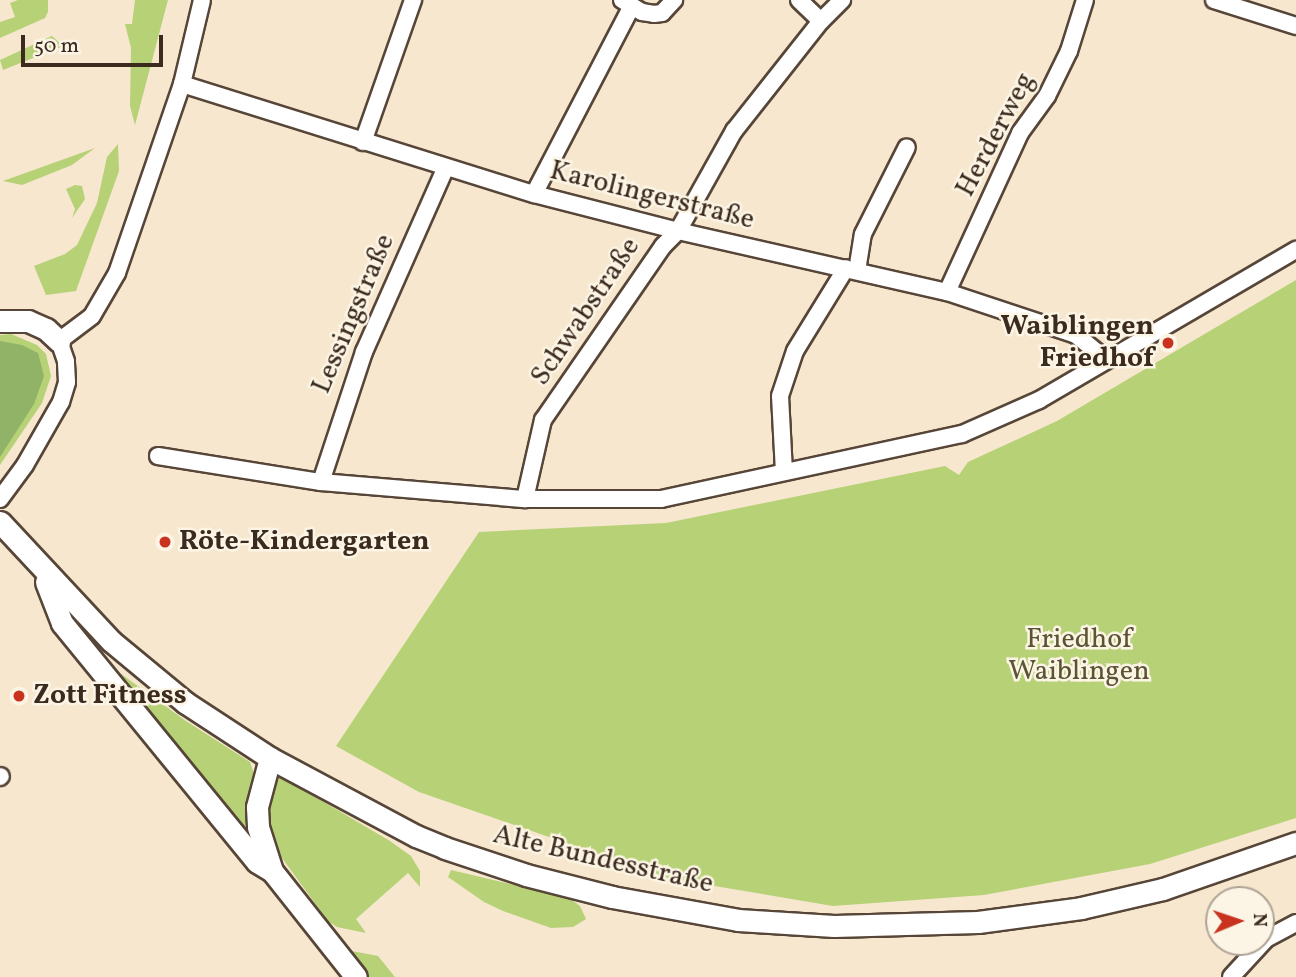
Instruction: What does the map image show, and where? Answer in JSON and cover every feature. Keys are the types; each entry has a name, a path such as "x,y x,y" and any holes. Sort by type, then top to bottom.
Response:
{"main road":[{"path":"0,321 27,321 46,329 59,341"},
{"name":"Alte Bundesstraße","path":"0,522 111,641 157,680 270,758 415,836 526,875 612,897 738,920 872,927 1030,916 1163,889 1245,863 1296,842"},
{"path":"40,567 62,623 257,862 272,871 356,977"},
{"path":"270,758 257,807 258,827 272,871"}],"street":[{"path":"0,499 25,465 61,402 67,382 66,361 59,341 92,316 117,272 182,84 202,0"},
{"path":"363,142 413,0"},
{"path":"534,194 627,3 654,14 662,13 674,0"},
{"path":"799,0 821,21"},
{"name":"Schwabstraße","path":"525,499 543,420 663,246 678,231 734,131 821,21 842,0"},
{"name":"Herderweg","path":"947,292 1020,133 1047,96 1069,51 1085,0"},
{"path":"1214,0 1296,26"},
{"name":"Karolingerstraße","path":"182,84 446,169 534,194 678,231 947,292 1076,335 1106,359"},
{"path":"784,472 780,396 795,351 852,269 863,234 907,147"},
{"name":"Lessingstraße","path":"321,482 364,352 446,169"},
{"path":"158,456 321,482 525,499 661,499 962,434 1039,400 1296,250"},
{"path":"1231,977 1266,939 1296,923"}],"green space":[{"path":"18,0 48,0 48,12 45,18 0,38 0,22 15,17 10,3"},
{"path":"135,0 168,0 135,125 130,106 131,48 125,24 132,24"},
{"path":"52,36 63,46 3,70 0,60"},
{"path":"118,144 119,171 76,291 46,295 34,266 65,254 77,245 97,203 107,157"},
{"path":"95,148 72,165 22,185 3,181"},
{"path":"75,185 82,186 85,199 72,218 75,209 66,189"},
{"name":"Friedhof Waiblingen","path":"1296,280 1296,818 1150,864 984,895 833,906 667,878 419,792 336,746 479,532 666,523 945,466 959,475 968,462 1057,421"},
{"path":"11,334 37,345 46,354 51,376 42,403 0,465 0,335"},
{"path":"0,341 22,345 38,353 44,376 34,404 0,457"},
{"path":"113,668 186,721 250,762 254,774 247,812 251,840 111,670"},
{"path":"278,775 390,841 411,856 420,871 420,887 408,873 356,919 366,933 337,927 328,921 271,843 265,818 273,778"},
{"path":"451,870 569,898 580,906 586,919 573,927 551,928 503,911 484,902 448,877"},
{"path":"352,951 378,956 395,977 368,977"}],"place":[{"name":"Waiblingen Friedhof","path":"1168,343"},
{"name":"Röte-Kindergarten","path":"165,542"},
{"name":"Zott Fitness","path":"19,696"}]}
